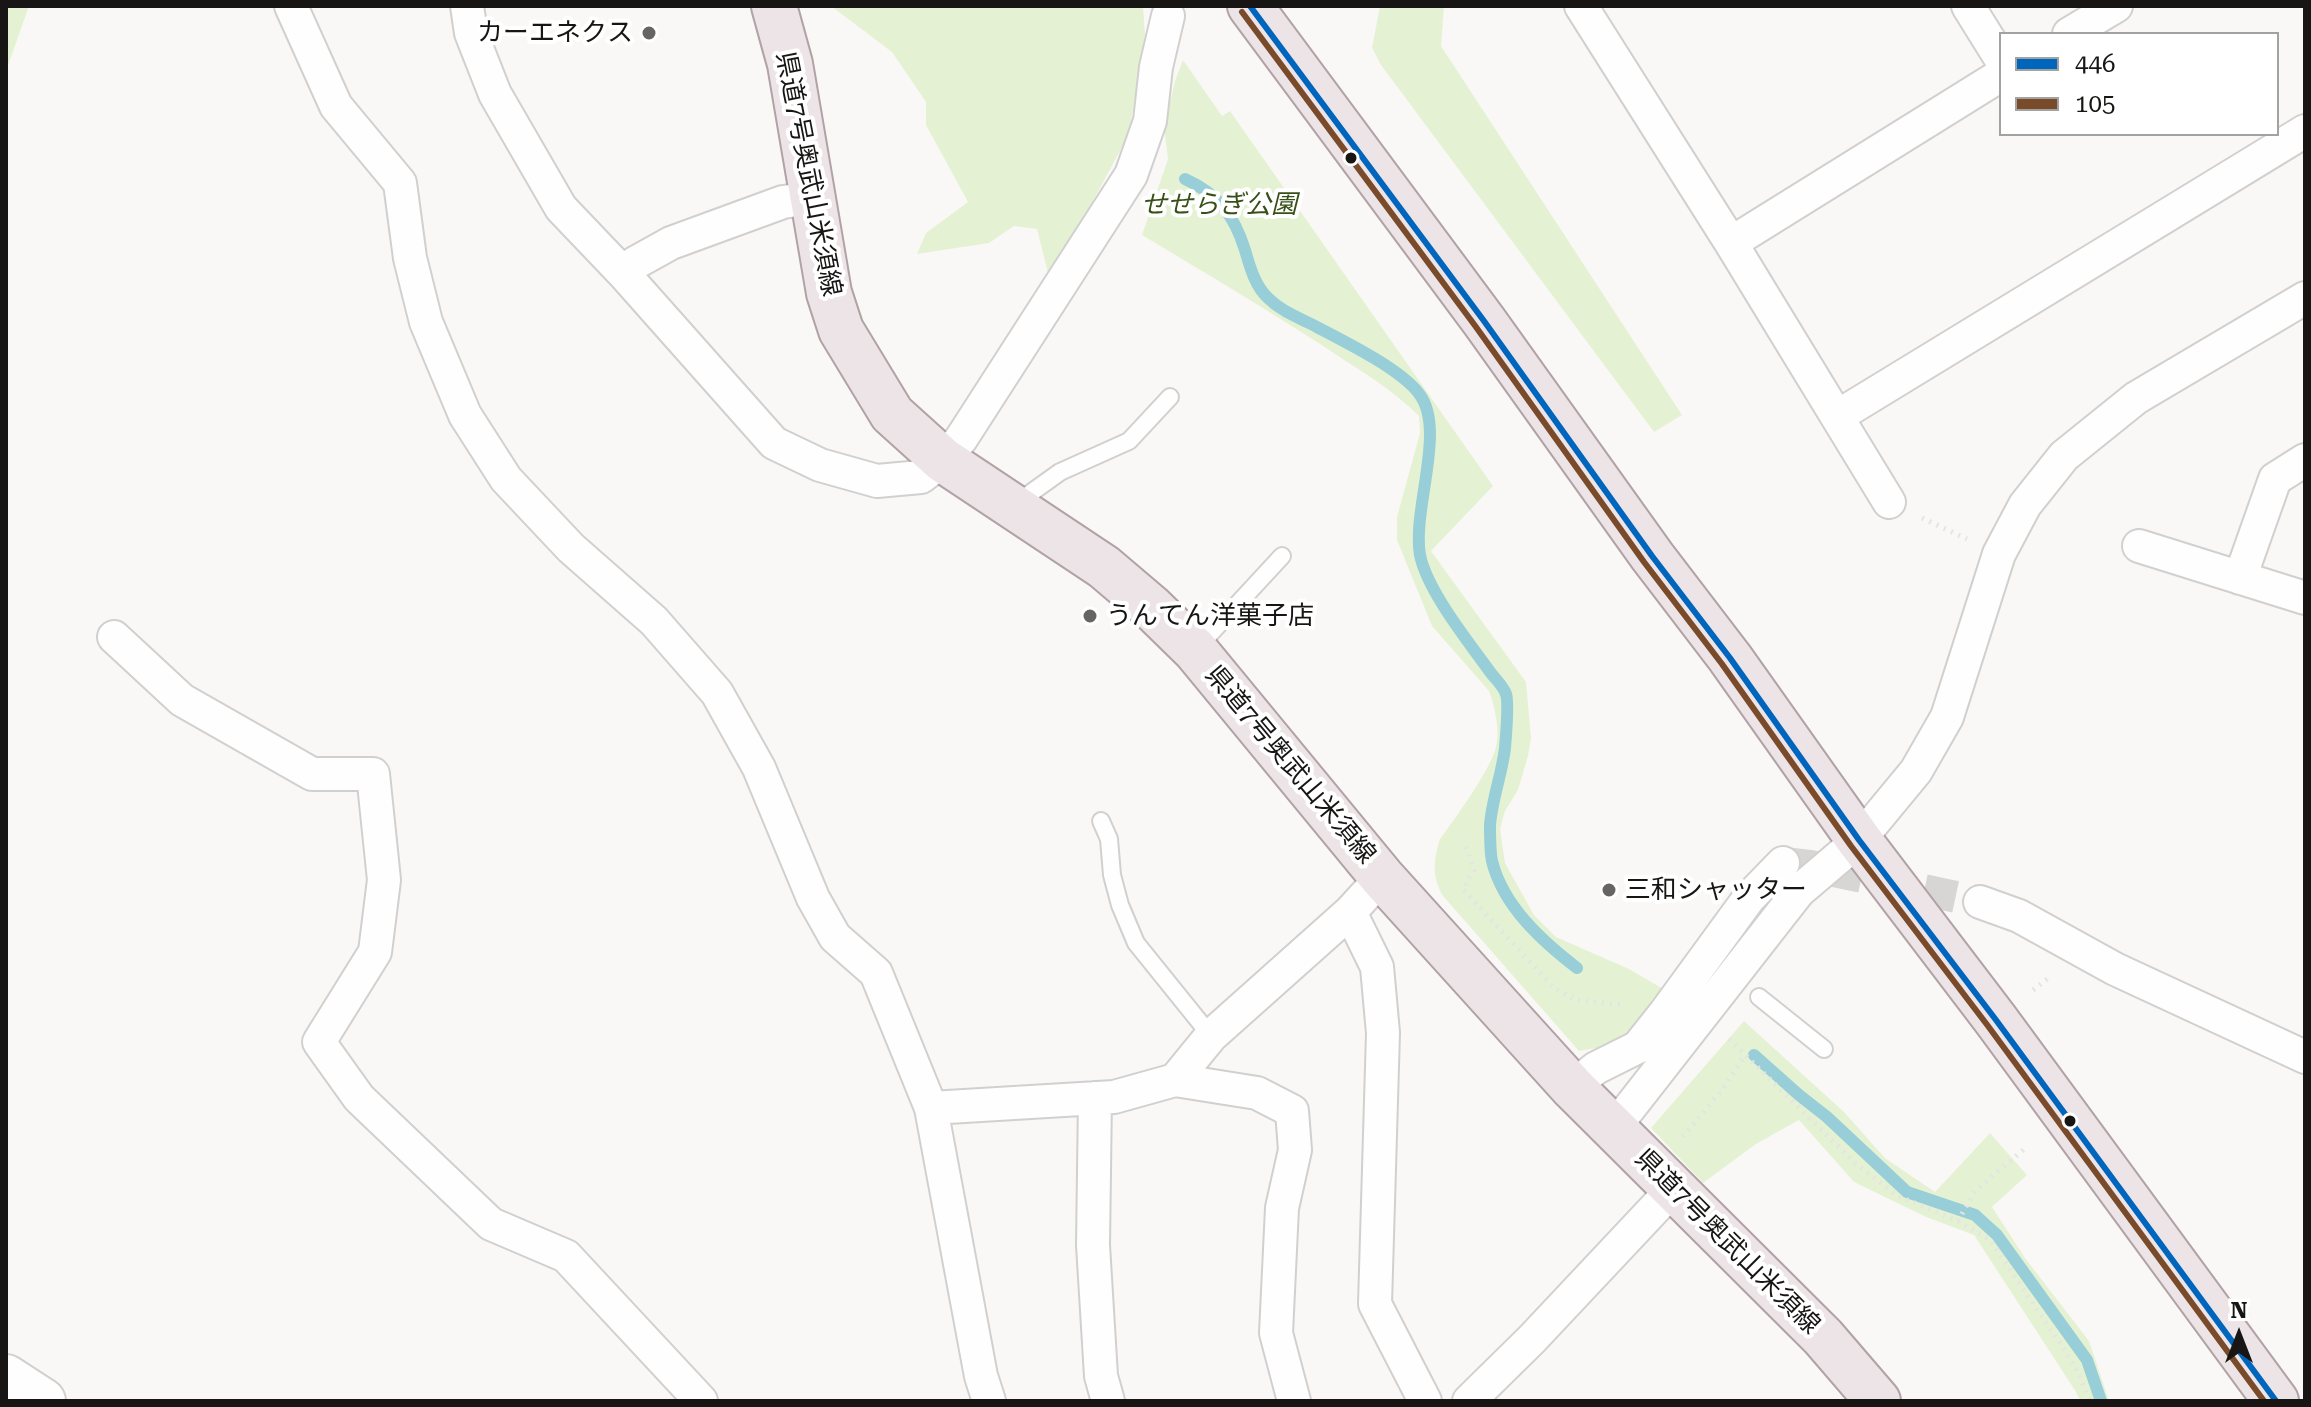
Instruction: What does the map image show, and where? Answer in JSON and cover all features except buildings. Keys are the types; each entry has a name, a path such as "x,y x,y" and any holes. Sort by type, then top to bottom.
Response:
{"main road":[{"name":"県道7号奥武山米須線","path":"774,6 790,64 829,293 841,330 892,414 943,460 1104,567 1195,650 1382,877 1572,1087 1823,1337 1878,1401"},
{"path":"1250,6 1484,321 1859,840 2005,1032 2276,1401"}],"street":[{"path":"291,6 336,106 400,183 410,258 426,322 465,415 506,479 571,548 654,621 717,693 759,768 813,898 835,937 876,973 931,1108 981,1376 989,1401"},
{"path":"467,6 471,33 495,94 561,208 774,443 820,465 877,481 921,477 943,460 967,430 1131,175 1150,121 1168,16"},
{"path":"1581,6 1731,243 1889,502"},
{"path":"1968,6 1999,56"},
{"path":"2072,32 2116,6"},
{"path":"1731,243 1999,76"},
{"path":"1838,416 2305,131"},
{"path":"624,274 635,263 671,243 783,202 812,198"},
{"path":"1613,1129 1799,891 1859,840 1916,771 1947,717 1999,554 2025,505 2064,456 2136,398 2305,298"},
{"path":"2240,578 2275,479 2305,460"},
{"path":"2139,546 2305,598"},
{"path":"114,637 182,700 312,774 373,774 384,880 375,952 319,1042 359,1098 491,1224 566,1256 701,1401"},
{"path":"1572,1087 1596,1068 1638,1047 1713,959 1749,898 1783,863"},
{"path":"1175,1080 1211,1036 1350,912 1382,877"},
{"path":"1980,902 2019,916 2115,969 2305,1057"},
{"path":"1350,912 1377,967 1383,1033 1375,1304 1425,1401"},
{"path":"931,1108 1114,1097 1175,1080 1257,1093 1292,1111 1295,1150 1282,1208 1276,1333 1294,1401"},
{"path":"1095,1098 1093,1245 1101,1376 1108,1401"},
{"path":"1469,1401 1532,1339 1673,1189"},
{"path":"6,1377 43,1401"}],"lane":[{"path":"1013,506 1060,472 1129,441 1170,397"},
{"path":"1195,650 1282,556"},
{"path":"1101,821 1109,839 1112,875 1120,905 1136,943 1211,1036"},
{"path":"1759,997 1824,1049"}],"path":[{"path":"1889,502 1975,542"},
{"path":"1466,847 1474,870 1463,889 1553,987 1575,1000 1634,1004"},
{"path":"1728,1039 1855,1163 1898,1196 1958,1220 1990,1240 2074,1364 2090,1401"},
{"path":"1694,1125 1745,1055"},
{"path":"1958,1220 1975,1191 2028,1146"}],"green space":[{"path":"6,6 29,6 6,71"},
{"path":"831,6 1143,6 1145,35 1129,134 1093,201 1048,273 1037,229 1014,226 989,243 917,254 926,233 968,202 926,125 926,102 892,52"},
{"path":"1380,6 1444,6 1441,46 1682,415 1654,432 1381,65 1372,48"},
{"name":"せせらぎ公園","path":"1183,60 1222,116 1230,111 1493,486 1431,551 1526,682 1531,738 1518,790 1505,811 1500,829 1505,863 1534,915 1556,937 1629,969 1665,990 1632,1030 1608,1046 1579,1051 1443,896 1437,882 1435,861 1440,839 1487,768 1496,747 1497,733 1489,691 1432,626 1397,540 1397,517 1420,433 1419,416 1384,387 1320,344 1142,235 1168,159 1164,128"},
{"path":"1744,1021 1844,1112 1885,1158 1935,1192 1990,1133 2027,1175 1992,1207 2025,1258 2089,1341 2109,1401 2080,1401 1974,1235 1926,1217 1854,1182 1799,1120 1756,1144 1703,1183 1651,1128"}],"waterway":[{"path":"1185,179 1216,199 1230,216 1256,282 1268,298 1385,365 1420,395 1427,410 1430,429 1419,537 1424,569 1439,599 1503,687 1507,698 1505,748 1490,825 1492,861 1514,908 1550,946 1577,968"},
{"path":"1754,1055 1827,1117 1907,1192 1975,1215 1997,1235 2087,1360 2101,1401"}],"tunnel":[{"path":"1783,863 1980,902"}],"transit line":[{"name":"446","path":"1250,6 1484,321 1859,840 1996,1020 2276,1401"},
{"name":"105","path":"1242,12 1476,327 1851,846 1988,1026 2264,1401"}],"place":[{"name":"カーエネクス","path":"649,33"},
{"name":"うんてん洋菓子店","path":"1090,616"},
{"name":"三和シャッター","path":"1609,890"}]}
